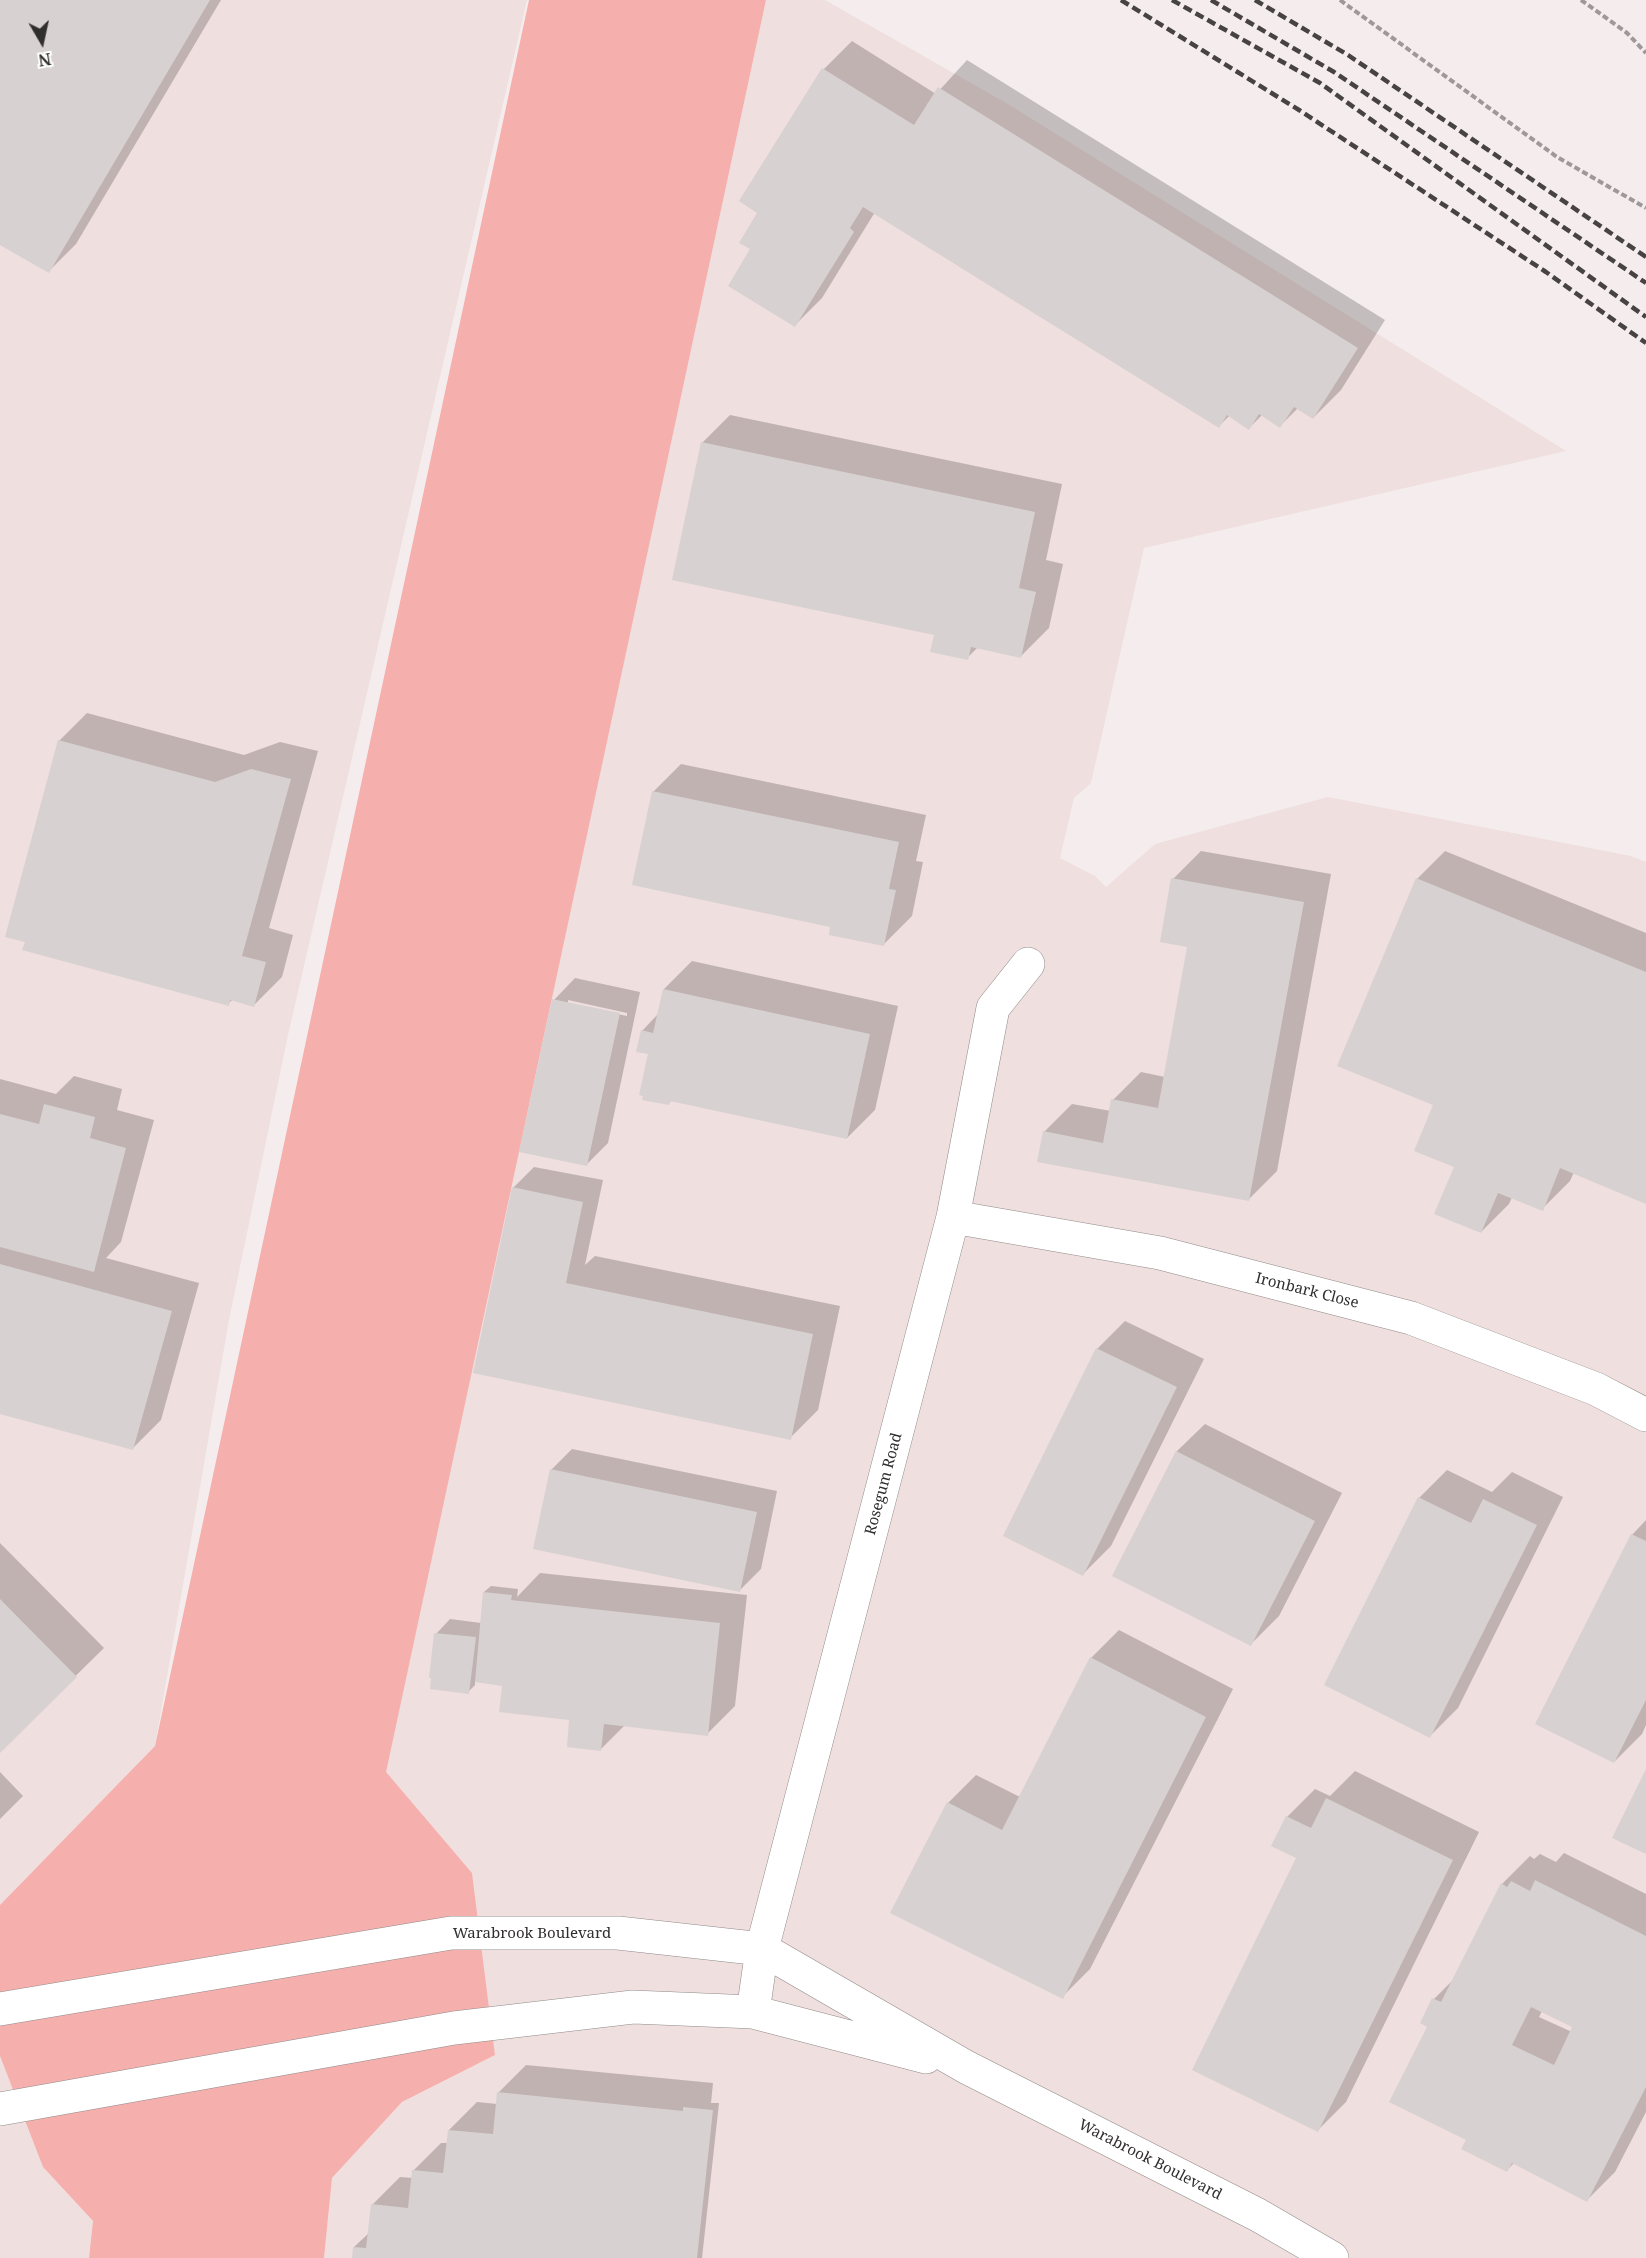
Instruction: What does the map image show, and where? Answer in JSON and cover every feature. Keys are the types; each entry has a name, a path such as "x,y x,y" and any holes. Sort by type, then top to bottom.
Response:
{"street":[{"name":"Rosegum Road","path":"753,2013 762,1949 953,1218 993,1008 1029,964"},
{"name":"Ironbark Close","path":"953,1218 1160,1253 1412,1318 1596,1389 1646,1414"},
{"name":"Warabrook Boulevard","path":"0,2009 451,1933 618,1933 762,1949 966,2067 1258,2215 1332,2258"},
{"name":"Warabrook Boulevard","path":"0,2109 454,2028 633,2007 753,2013 966,2067"}],"path":[{"path":"1340,0 1557,157 1646,208"},
{"path":"1581,0 1627,33 1646,53"}],"shaded area":[{"path":"0,0 527,0 288,1035 229,1320 155,1746 0,1905"},
{"path":"529,0 766,0 386,1772 472,1873 495,2055 402,2102 332,2178 324,2258 89,2258 93,2221 43,2167 0,2056 0,1905 155,1746"},
{"path":"766,0 825,0 1008,104 1566,451 1144,548 1091,783 1074,798 1060,858 1095,876 1106,887 1155,844 1328,797 1631,856 1646,862 1646,2258 324,2258 332,2178 402,2102 495,2055 472,1873 385,1772"},
{"path":"0,2056 43,2167 93,2221 89,2258 0,2258"}],"building":[{"path":"0,0 210,0 49,273 0,245"},
{"path":"822,68 914,125 938,87 1358,348 1313,419 1294,407 1280,428 1259,414 1249,430 1227,415 1219,428 863,207 850,228 854,232 795,327 728,286 750,249 739,243 757,213 739,201"},
{"path":"701,442 1035,512 1019,588 1036,592 1021,658 971,647 968,660 930,652 934,635 672,580"},
{"path":"58,740 215,782 251,769 291,779 242,956 266,962 254,1007 230,1000 229,1006 22,950 25,942 5,937"},
{"path":"652,791 899,842 889,889 896,890 884,946 829,935 830,927 632,885"},
{"path":"1171,878 1304,902 1249,1201 1037,1162 1043,1131 1103,1143 1111,1099 1158,1108 1187,947 1160,942"},
{"path":"1416,878 1646,972 1646,1204 1560,1168 1543,1211 1498,1193 1481,1233 1434,1214 1454,1167 1414,1151 1433,1105 1337,1066"},
{"path":"663,989 870,1034 847,1139 670,1101 669,1105 642,1100 643,1096 639,1095 648,1054 636,1052 641,1030 653,1033"},
{"path":"552,999 620,1013 587,1166 519,1152"},
{"path":"44,1104 95,1117 90,1138 126,1148 94,1272 0,1247 0,1114 39,1124"},
{"path":"512,1187 583,1202 566,1283 813,1334 791,1440 473,1373"},
{"path":"0,1264 172,1311 133,1450 0,1414"},
{"path":"1096,1348 1177,1387 1083,1576 1003,1536"},
{"path":"1176,1451 1315,1521 1251,1646 1112,1576"},
{"path":"550,1469 757,1512 740,1592 533,1549"},
{"path":"1418,1497 1471,1523 1483,1499 1537,1525 1430,1738 1324,1685"},
{"path":"1631,1534 1646,1541 1646,1700 1614,1763 1535,1724"},
{"path":"483,1592 512,1595 511,1600 720,1623 708,1736 604,1724 601,1751 567,1747 569,1720 499,1712 502,1686 475,1682"},
{"path":"0,1599 77,1677 0,1753"},
{"path":"434,1633 476,1637 469,1694 430,1689"},
{"path":"1090,1657 1206,1717 1063,1999 890,1913 947,1802 1002,1830"},
{"path":"1646,1769 1646,1854 1612,1838"},
{"path":"1326,1798 1453,1860 1318,2132 1192,2070 1296,1858 1271,1846 1286,1816 1311,1828"},
{"path":"1535,1880 1646,1936 1646,2087 1587,2202 1512,2163 1507,2172 1461,2149 1466,2140 1389,2102 1427,2027 1420,2023 1432,1998 1441,2002 1501,1883 1507,1887 1511,1881 1530,1891","holes":["1531,2007 1572,2027 1554,2065 1512,2045"]},
{"path":"497,2092 683,2111 683,2107 713,2110 697,2258 352,2258 353,2247 366,2248 371,2204 408,2208 412,2170 443,2173 448,2130 493,2134"}],"railway":[{"path":"1121,0 1299,110 1546,272 1646,343"},
{"path":"1172,0 1320,83 1646,317"},
{"path":"1211,0 1334,72 1646,283"},
{"path":"1255,0 1348,55 1646,257"}]}
